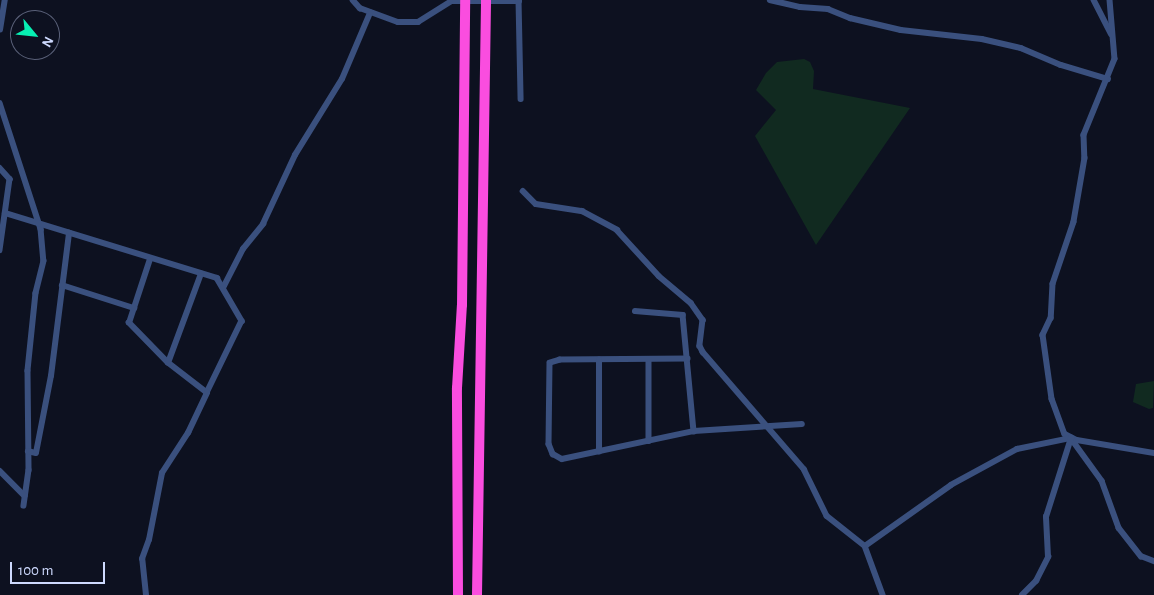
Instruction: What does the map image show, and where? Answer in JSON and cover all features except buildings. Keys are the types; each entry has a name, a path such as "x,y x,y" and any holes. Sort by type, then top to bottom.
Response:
{"highway":[{"path":"458,595 456,388 462,305 465,1"},
{"path":"476,595 486,1"}],"street":[{"path":"0,30 5,0"},
{"path":"353,0 370,13 398,22 418,22 450,1 519,1 521,99"},
{"path":"770,0 800,8 828,9 850,18 901,30 982,39 1021,48 1061,65 1108,79"},
{"path":"1094,0 1114,40"},
{"path":"1110,0 1115,59 1084,135 1085,158 1074,222 1053,284 1051,318 1043,335 1052,399 1062,429 1071,438 1102,482 1119,528 1141,556 1154,561"},
{"path":"223,288 243,249 263,224 295,155 342,79 370,13"},
{"path":"0,103 39,224 44,261 36,293 28,371 28,451 24,506"},
{"path":"0,168 10,179 0,250"},
{"path":"523,191 536,204 582,211 617,230 659,276 691,302 703,320 700,346 703,352 765,427 804,469 827,516 865,546 883,595"},
{"path":"5,213 217,278 242,321 188,433 162,473 149,540 142,559 146,595"},
{"path":"28,451 36,452 40,436 51,376 69,233"},
{"path":"150,259 129,323 168,363 207,393"},
{"path":"168,363 201,274"},
{"path":"62,285 134,308"},
{"path":"634,310 683,315 694,431"},
{"path":"688,358 555,361 548,370 549,444 553,454 562,460 694,431 802,424"},
{"path":"649,359 649,441"},
{"path":"599,360 599,452"},
{"path":"1022,595 1036,581 1048,556 1046,517 1071,438"},
{"path":"865,546 951,485 1017,449 1071,438 1154,453"},
{"path":"0,472 26,496"}],"green space":[{"path":"804,59 810,62 814,71 813,89 910,108 816,245 755,136 776,110 756,90 766,73 777,62"},
{"path":"1154,381 1153,408 1149,409 1133,402 1136,384"}]}
